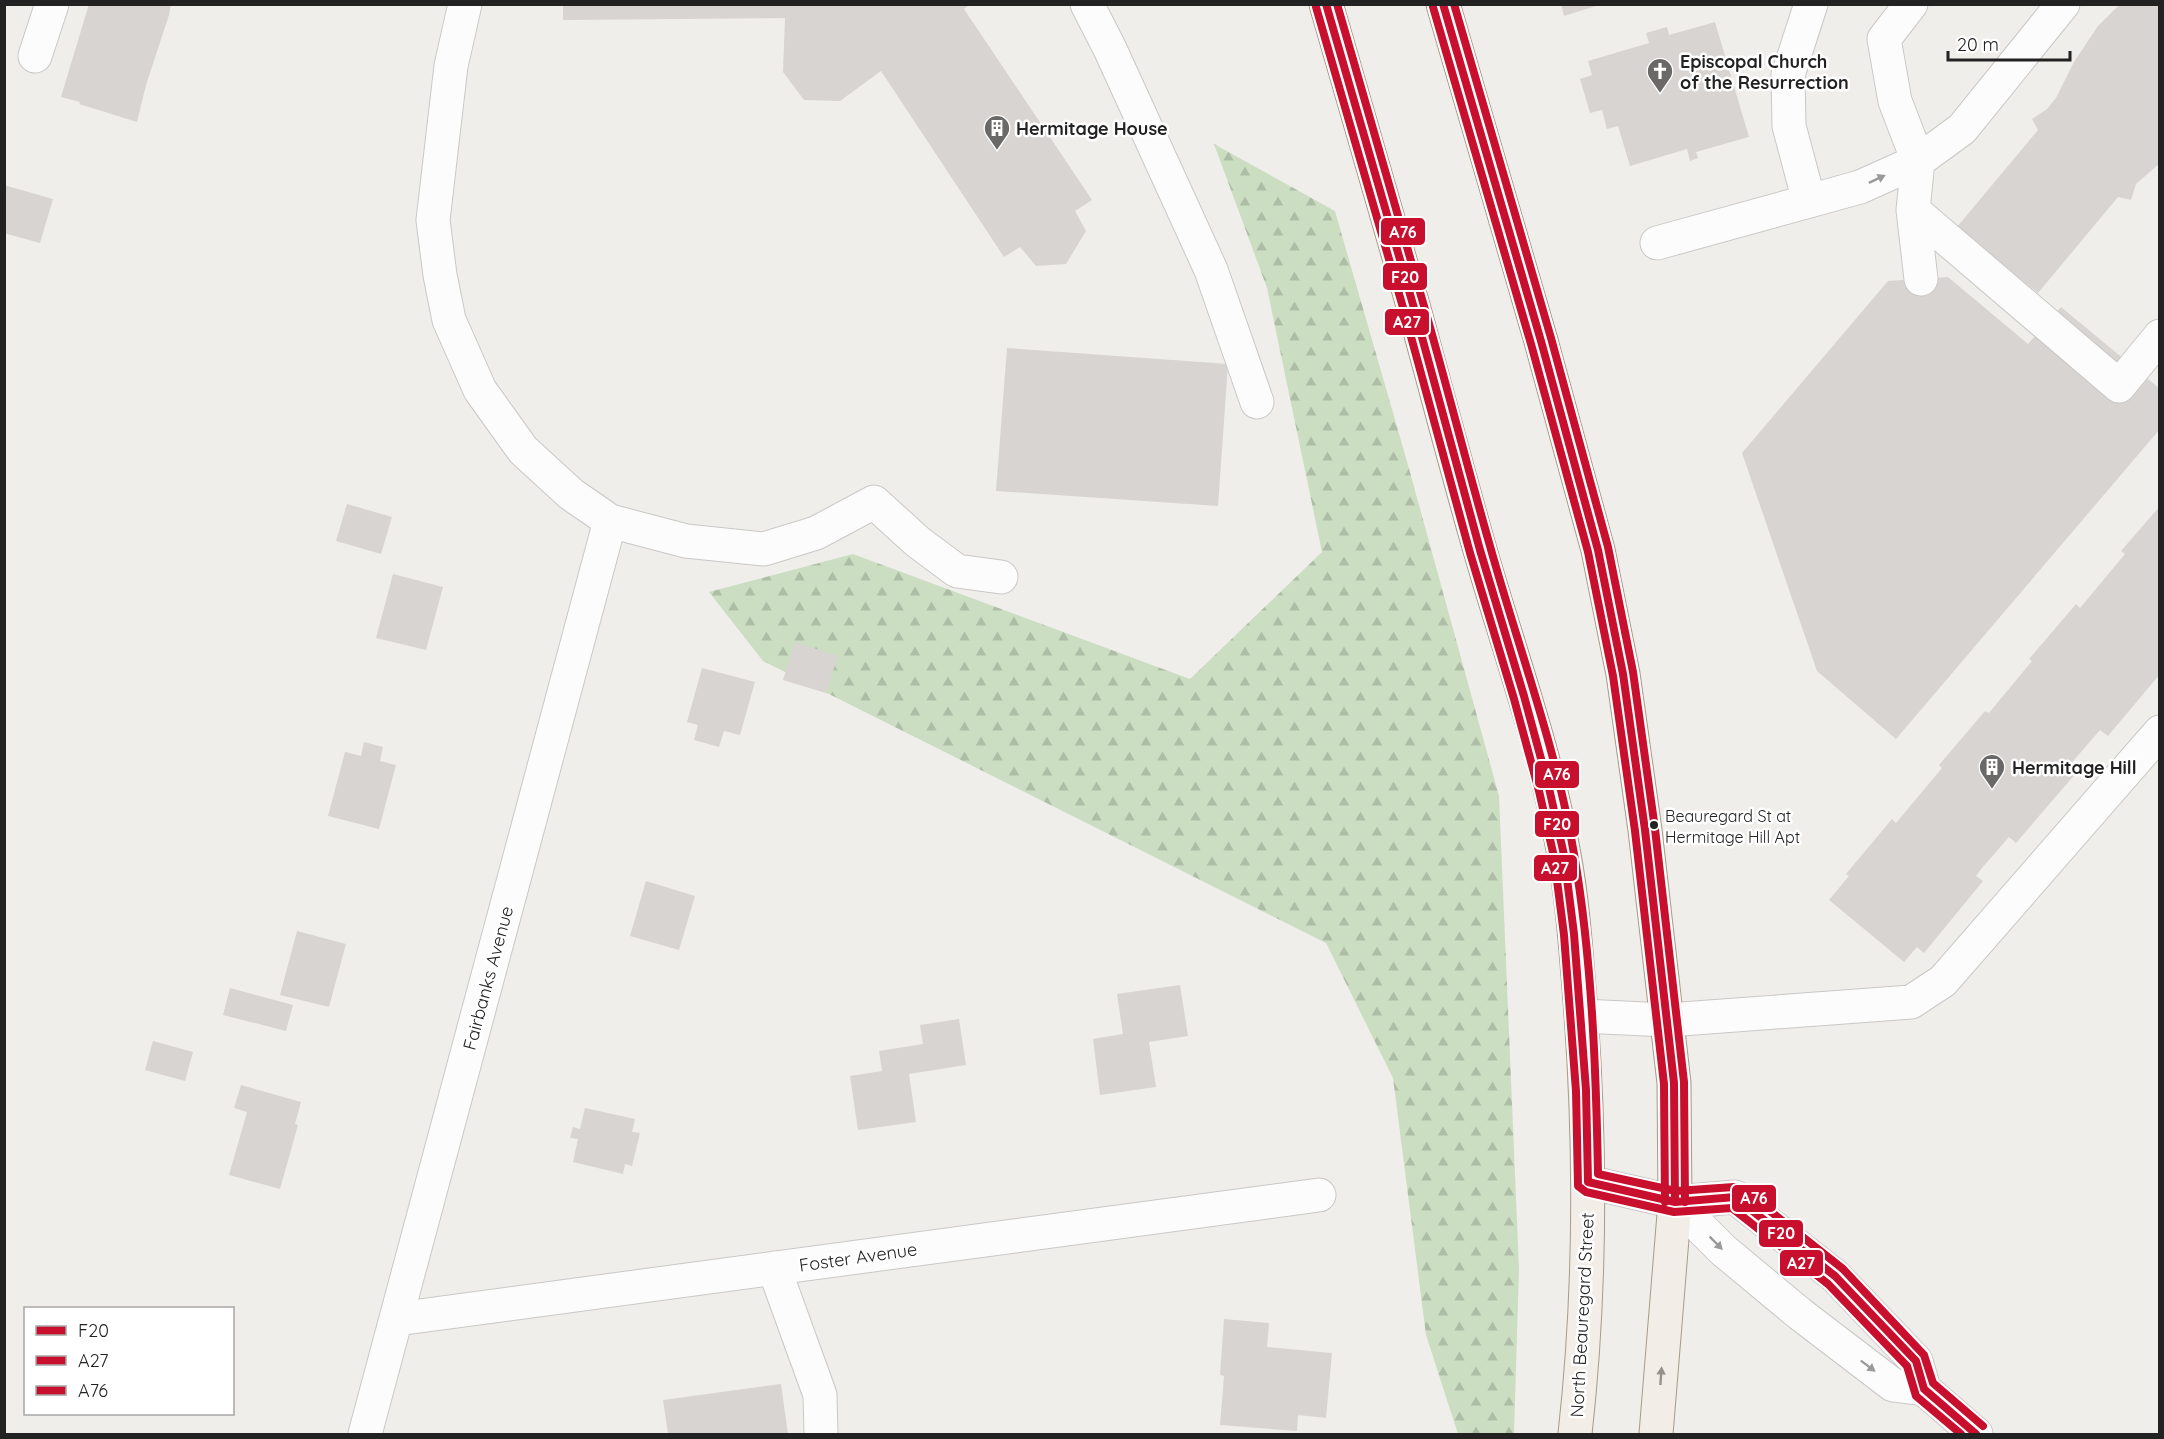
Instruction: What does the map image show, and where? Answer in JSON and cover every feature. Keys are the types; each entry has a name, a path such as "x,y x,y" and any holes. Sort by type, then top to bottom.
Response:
{"main road":[{"name":"North Beauregard Street","path":"1326,4 1549,788 1564,855 1581,1016 1586,1090 1588,1182 1586,1300 1575,1434"},
{"path":"1443,4 1538,330 1598,550 1623,674 1647,842 1674,1083 1675,1202 1656,1434"}],"street":[{"path":"35,56 52,4"},
{"path":"465,4 451,66 433,220 440,275 448,320 480,390 523,450 571,494 610,521 686,541 764,549 816,533 874,502 918,542 957,571 1001,577"},
{"path":"1087,4 1110,49 1211,270 1257,402"},
{"path":"1811,4 1788,75 1789,126 1822,198"},
{"path":"1911,4 1884,39 1895,101 1918,161 1913,210 1921,279"},
{"path":"1657,243 1860,187 1918,161 1962,129 2063,4"},
{"path":"1913,210 2119,386 2160,336"},
{"name":"Fairbanks Avenue","path":"365,1434 610,521"},
{"path":"1581,1016 1668,1020 1911,1002 1943,981 2160,732"},
{"path":"1588,1182 1675,1202 1735,1197 1835,1276 1916,1361 1924,1389 1976,1434"},
{"name":"Foster Avenue","path":"397,1318 1319,1195"},
{"path":"1675,1202 1734,1259 1800,1314 1893,1385 1924,1389"},
{"path":"774,1268 820,1395 820,1434"}],"green space":[{"path":"1214,144 1335,211 1499,796 1519,1269 1514,1434 1458,1434 1426,1335 1393,1078 1326,943 763,661 709,592 853,554 1190,679 1322,552 1267,288"}],"building":[{"path":"89,4 171,4 137,122 61,97"},
{"name":"Hermitage House","path":"563,4 970,4 964,9 1092,200 1075,211 1086,231 1066,264 1036,266 1020,247 1004,257 881,71 840,101 804,100 783,72 785,18 563,20"},
{"path":"1561,4 1599,4 1599,5 1564,16"},
{"path":"2120,4 2160,4 2160,163 2136,184 2131,200 2118,197 2038,293 1957,227 2038,130 2032,119 2047,109 2056,98 2074,62 2098,26"},
{"name":"Episcopal Church of the Resurrection","path":"1715,22 1749,137 1696,152 1698,158 1690,161 1687,149 1630,166 1618,126 1607,129 1602,110 1590,113 1580,79 1592,75 1588,61 1649,43 1646,33 1667,27 1669,35"},
{"path":"4,185 53,199 40,243 4,233"},
{"path":"1948,277 2028,344 2061,307 2160,389 2160,429 1896,739 1817,671 1742,453 1888,281"},
{"path":"1007,348 1228,364 1218,506 996,491"},
{"path":"347,504 392,517 381,554 336,541"},
{"path":"2160,506 2160,674 2108,736 2100,730 2068,767 2076,773 2016,843 2009,837 1982,868 1976,876 1983,881 1924,953 1917,947 1904,962 1829,900 1849,876 1846,874 1892,819 1896,823 1942,768 1939,765 1985,711 1989,713 2032,661 2029,659 2076,604 2080,608 2125,554 2121,551"},
{"path":"393,574 443,587 426,650 376,638"},
{"path":"795,642 838,656 826,693 783,680"},
{"path":"702,668 755,682 740,735 724,731 719,747 694,740 698,725 687,722"},
{"path":"364,742 383,747 380,761 396,765 379,829 328,816 345,752 361,756"},
{"path":"646,881 695,896 679,950 630,936"},
{"path":"297,931 346,944 329,1007 280,995"},
{"path":"1180,985 1188,1036 1149,1042 1156,1087 1100,1095 1093,1039 1123,1034 1117,994"},
{"path":"230,988 293,1005 286,1031 223,1015"},
{"path":"959,1019 966,1065 909,1074 916,1122 858,1130 850,1076 882,1071 879,1051 923,1044 920,1025"},
{"path":"153,1041 193,1052 185,1081 145,1070"},
{"path":"241,1085 301,1102 295,1124 298,1125 280,1189 229,1175 247,1112 234,1108"},
{"path":"585,1108 635,1119 632,1132 640,1133 632,1166 625,1164 623,1174 573,1162 578,1139 570,1138 573,1127 580,1129"},
{"path":"1224,1319 1269,1323 1267,1347 1332,1353 1326,1418 1298,1415 1297,1431 1220,1425 1224,1376 1220,1375"},
{"path":"781,1384 788,1434 668,1434 663,1400"}],"transit line":[{"name":"F20","path":"1326,4 1414,308 1480,550 1524,696 1564,855 1574,934 1586,1090 1588,1182 1675,1202 1735,1197 1835,1276 1916,1361 1924,1389 1976,1434"},
{"name":"A76","path":"1337,4 1490,546 1547,737 1567,815 1580,893 1589,973 1598,1174 1676,1191 1741,1188 1843,1269 1924,1355 1933,1383 1983,1426"},
{"name":"F20","path":"1443,4 1541,341 1598,550 1623,674 1645,830 1674,1083 1675,1202"},
{"name":"A76","path":"1454,4 1551,338 1608,547 1633,672 1655,829 1684,1082 1685,1202"},
{"name":"A27","path":"1316,7 1404,311 1470,553 1514,699 1554,857 1564,935 1576,1091 1578,1186 1586,1192 1674,1212 1732,1208 1828,1284 1907,1366 1916,1396 1961,1434"},
{"name":"A27","path":"1433,7 1531,344 1588,552 1613,676 1635,831 1664,1084 1665,1202"}],"place":[{"name":"Episcopal Church of the Resurrection","path":"1660,94"},
{"name":"Hermitage House","path":"997,151"},
{"name":"Hermitage Hill","path":"1992,790"},
{"name":"Beauregard St at Hermitage Hill Apt","path":"1654,825"}]}
